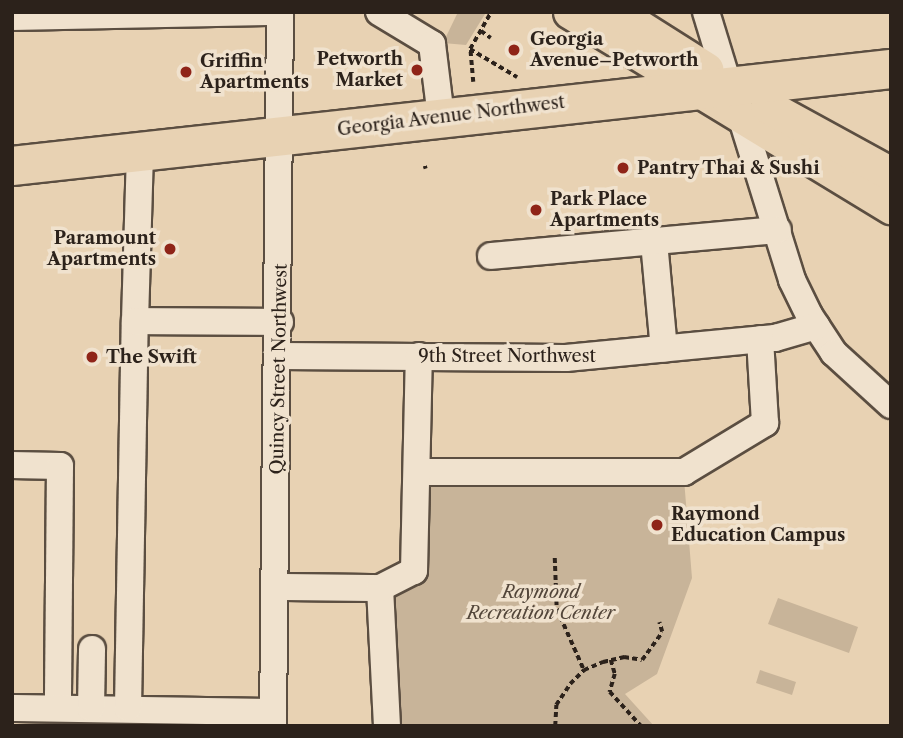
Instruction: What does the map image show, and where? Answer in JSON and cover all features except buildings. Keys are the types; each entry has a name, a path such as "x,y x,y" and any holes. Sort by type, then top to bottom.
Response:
{"highway":[{"name":"Georgia Avenue Northwest","path":"12,166 441,117 721,96 891,69"}],"main road":[{"path":"570,12 721,96 891,207"},
{"path":"616,12 721,96 891,174"}],"street":[{"path":"12,17 280,12"},
{"name":"Quincy Street Northwest","path":"273,719 282,135 280,12"},
{"path":"379,12 432,44 441,117"},
{"path":"706,12 721,96 778,230 792,280 816,326 834,353 891,405"},
{"path":"128,708 140,151"},
{"path":"491,256 778,230"},
{"path":"654,242 664,349"},
{"path":"135,321 280,322"},
{"name":"9th Street Northwest","path":"279,356 566,358 760,339 816,326"},
{"path":"418,472 684,472 765,423 760,339"},
{"path":"276,587 380,588 414,571 419,356"},
{"path":"12,465 60,466 58,707"},
{"path":"380,588 387,726"},
{"path":"91,708 92,649"},
{"path":"12,708 128,708 273,719"}],"path":[{"path":"473,82 470,49 491,12"},
{"path":"480,31 491,38"},
{"path":"470,49 517,77"},
{"path":"555,558 557,610 584,670"},
{"path":"555,726 556,705 584,670 611,660 642,660 662,632 659,622"},
{"path":"611,660 615,674 610,692 641,726"}],"green space":[{"path":"458,12 485,14 466,45 443,43"},
{"name":"Raymond Recreation Center","path":"424,479 684,479 692,578 657,674 625,694 654,726 396,726 387,595 422,571"},
{"path":"778,598 858,627 849,653 768,624"},
{"path":"760,670 796,682 792,695 756,683"}],"place":[{"name":"Georgia Avenue–Petworth","path":"514,50"},
{"name":"Petworth Market","path":"417,70"},
{"name":"Griffin Apartments","path":"186,72"},
{"name":"Pantry Thai & Sushi","path":"623,168"},
{"name":"Park Place Apartments","path":"536,210"},
{"name":"Paramount Apartments","path":"170,249"},
{"name":"The Swift","path":"92,357"},
{"name":"Raymond Education Campus","path":"657,525"}]}
